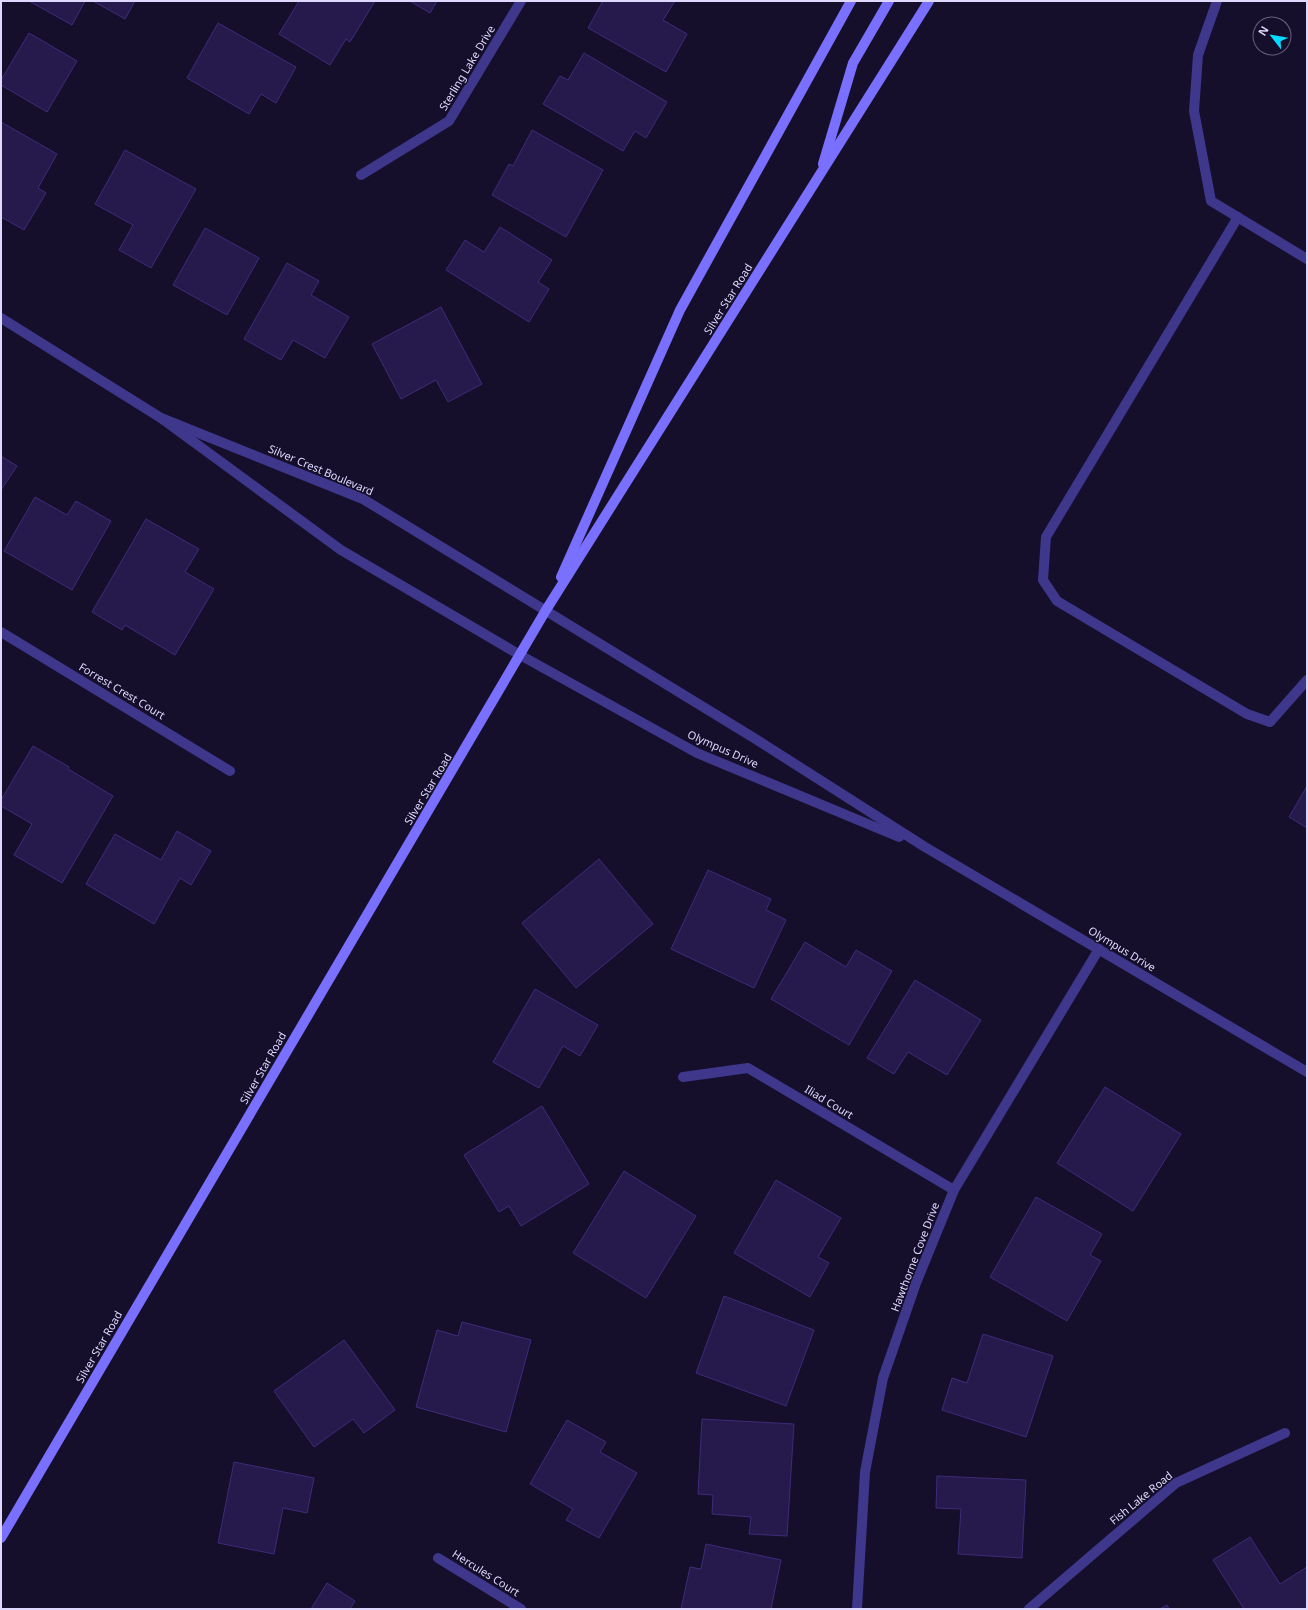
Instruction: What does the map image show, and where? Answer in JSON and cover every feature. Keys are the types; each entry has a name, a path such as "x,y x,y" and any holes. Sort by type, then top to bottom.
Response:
{"main road":[{"name":"Silver Star Road","path":"546,610 680,310 851,1"},
{"path":"820,176 853,63 889,1"},
{"name":"Silver Star Road","path":"1,1538 546,610 929,1"}],"street":[{"name":"Sterling Lake Drive","path":"360,175 449,121 521,1"},
{"path":"1218,1 1198,55 1194,111 1211,201 1307,259"},
{"path":"1238,217 1046,537 1043,580 1057,601 1247,714 1270,722 1307,680"},
{"name":"Silver Crest Boulevard","path":"1,318 161,418 341,550 520,655"},
{"name":"Silver Crest Boulevard","path":"161,418 363,499 546,610"},
{"name":"Olympus Drive","path":"546,610 754,738 924,847 1307,1072"},
{"name":"Forrest Crest Court","path":"1,632 230,771"},
{"name":"Olympus Drive","path":"520,655 698,753 924,847"},
{"name":"Hawthorne Cove Drive","path":"857,1609 865,1472 883,1378 916,1284 954,1190 1099,949"},
{"name":"Iliad Court","path":"683,1077 748,1068 954,1190"},
{"name":"Fish Lake Road","path":"1029,1609 1176,1482 1285,1433"},
{"name":"Hercules Court","path":"438,1558 521,1609"}],"building":[{"path":"29,1 85,1 72,25"},
{"path":"93,1 135,1 125,19"},
{"path":"299,1 375,1 350,42 346,39 330,65 279,34"},
{"path":"410,1 437,1 430,13"},
{"path":"603,1 675,1 663,20 687,34 666,72 588,28"},
{"path":"218,23 296,67 276,103 261,94 249,114 187,78"},
{"path":"29,33 77,61 47,112 1,85 1,80"},
{"path":"584,53 667,102 646,138 635,131 623,151 543,104 560,76 568,80"},
{"path":"1,122 57,154 38,188 46,193 24,230 1,217"},
{"path":"532,130 603,170 566,237 492,195 509,164 513,166"},
{"path":"125,150 196,189 151,268 119,250 133,225 95,204"},
{"path":"500,227 552,260 538,282 549,289 529,322 446,270 465,240 484,252"},
{"path":"205,228 259,258 227,315 173,285"},
{"path":"287,263 319,281 311,295 349,317 325,358 293,340 281,360 244,339"},
{"path":"441,307 482,384 448,402 436,380 401,399 372,344"},
{"path":"1,456 17,466 1,490"},
{"path":"35,497 67,515 76,501 111,521 72,590 4,551"},
{"path":"146,519 199,549 185,572 214,589 175,655 125,625 122,630 92,612"},
{"path":"33,746 69,767 68,769 113,796 62,883 14,855 32,824 1,806 1,800"},
{"path":"1307,786 1307,828 1289,817"},
{"path":"177,831 211,851 191,885 180,878 154,924 86,884 115,834 161,860"},
{"path":"599,859 653,924 576,988 522,923"},
{"path":"708,870 771,899 766,910 786,920 754,988 671,949"},
{"path":"805,942 846,967 856,950 892,971 849,1045 771,999"},
{"path":"915,980 981,1020 947,1075 908,1052 894,1074 867,1058"},
{"path":"535,989 598,1025 580,1056 563,1046 539,1088 493,1062"},
{"path":"1105,1087 1181,1134 1133,1211 1057,1163"},
{"path":"542,1106 589,1184 521,1226 509,1206 499,1212 464,1155"},
{"path":"624,1171 696,1216 646,1298 573,1253"},
{"path":"776,1180 841,1218 818,1257 829,1263 810,1297 734,1253"},
{"path":"1036,1197 1102,1234 1090,1255 1101,1261 1067,1321 990,1277"},
{"path":"724,1296 814,1330 786,1406 696,1373"},
{"path":"462,1322 531,1340 506,1432 416,1407 437,1330 458,1336"},
{"path":"983,1334 1053,1356 1026,1437 942,1410 952,1378 967,1383"},
{"path":"344,1340 395,1410 364,1433 353,1419 314,1447 274,1391"},
{"path":"702,1419 794,1424 787,1536 749,1534 751,1517 712,1514 713,1495 698,1494"},
{"path":"567,1420 606,1442 600,1452 637,1473 599,1538 566,1520 573,1509 530,1484"},
{"path":"234,1462 314,1478 307,1513 283,1508 274,1554 218,1543"},
{"path":"937,1476 1026,1480 1022,1558 958,1554 961,1509 936,1508"},
{"path":"1250,1537 1280,1584 1307,1567 1307,1609 1244,1609 1213,1560"},
{"path":"706,1544 781,1560 771,1609 681,1609 690,1567 701,1569"},
{"path":"327,1583 355,1601 350,1609 311,1609"},
{"path":"1167,1605 1169,1609 1160,1609"}]}
